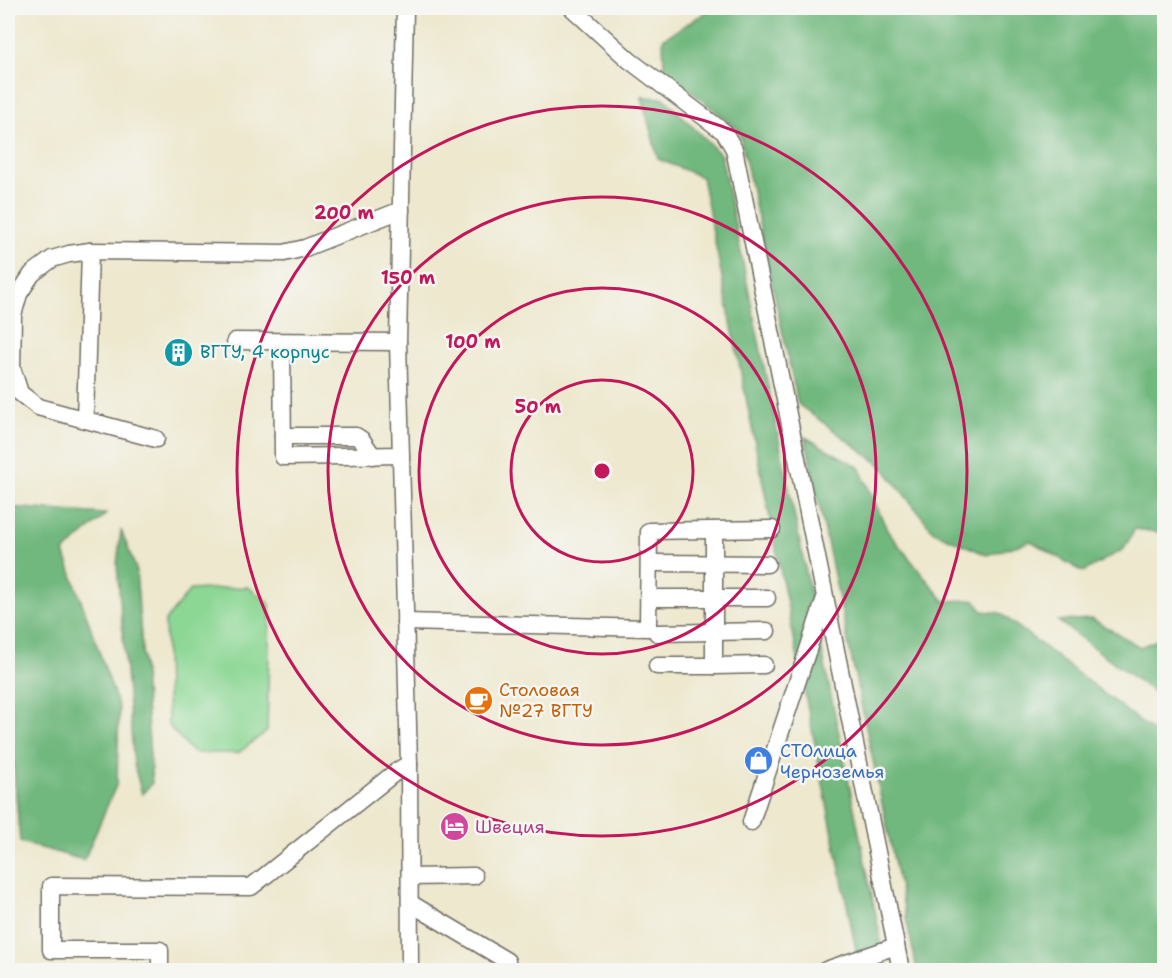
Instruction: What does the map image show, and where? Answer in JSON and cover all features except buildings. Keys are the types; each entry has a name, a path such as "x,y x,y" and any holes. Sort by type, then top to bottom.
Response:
{"street":[{"path":"405,8 398,342 409,764 410,970"},
{"path":"572,8 629,60 724,132 734,149 901,970"},
{"path":"156,438 38,407 20,393 12,368 12,315 19,294 32,274 52,259 90,251 284,253 305,248 401,210"},
{"path":"85,420 90,251"},
{"path":"235,341 398,342"},
{"path":"282,342 283,457 401,455"},
{"path":"405,622 648,628 649,531 772,529"},
{"path":"714,530 714,666"},
{"path":"657,563 768,564"},
{"path":"751,822 826,597"},
{"path":"658,598 767,598"},
{"path":"657,633 766,631"},
{"path":"657,666 764,665"},
{"path":"160,970 160,950 51,950 51,886 251,887 397,771 409,764"},
{"path":"410,877 474,876"},
{"path":"410,903 507,961"},
{"path":"826,970 896,946"}],"green space":[{"path":"713,8 1164,8 1164,533 1135,529 1124,549 1083,572 1031,541 987,555 934,532 881,465 798,404 739,130 664,69 663,39"},
{"path":"642,97 664,98 721,155 887,970 860,970 702,177 658,159"},
{"path":"805,437 859,467 888,532 944,601 975,600 982,611 1000,613 1164,740 1164,970 917,970"},
{"path":"8,507 106,514 64,552 119,708 117,783 84,860 20,842 8,700"},
{"path":"121,530 136,569 152,783 142,794 134,765 117,565"},
{"path":"248,587 270,604 267,731 238,753 193,753 168,725 165,621 190,590"},
{"path":"1092,619 1140,647 1164,637 1164,700 1058,621"}],"place":[{"name":"ВГТУ, 4 корпус","path":"179,352"},
{"name":"Столовая №27 ВГТУ","path":"478,700"},
{"name":"СТОлица Черноземья","path":"759,761"},
{"name":"Швеция","path":"454,827"}]}
